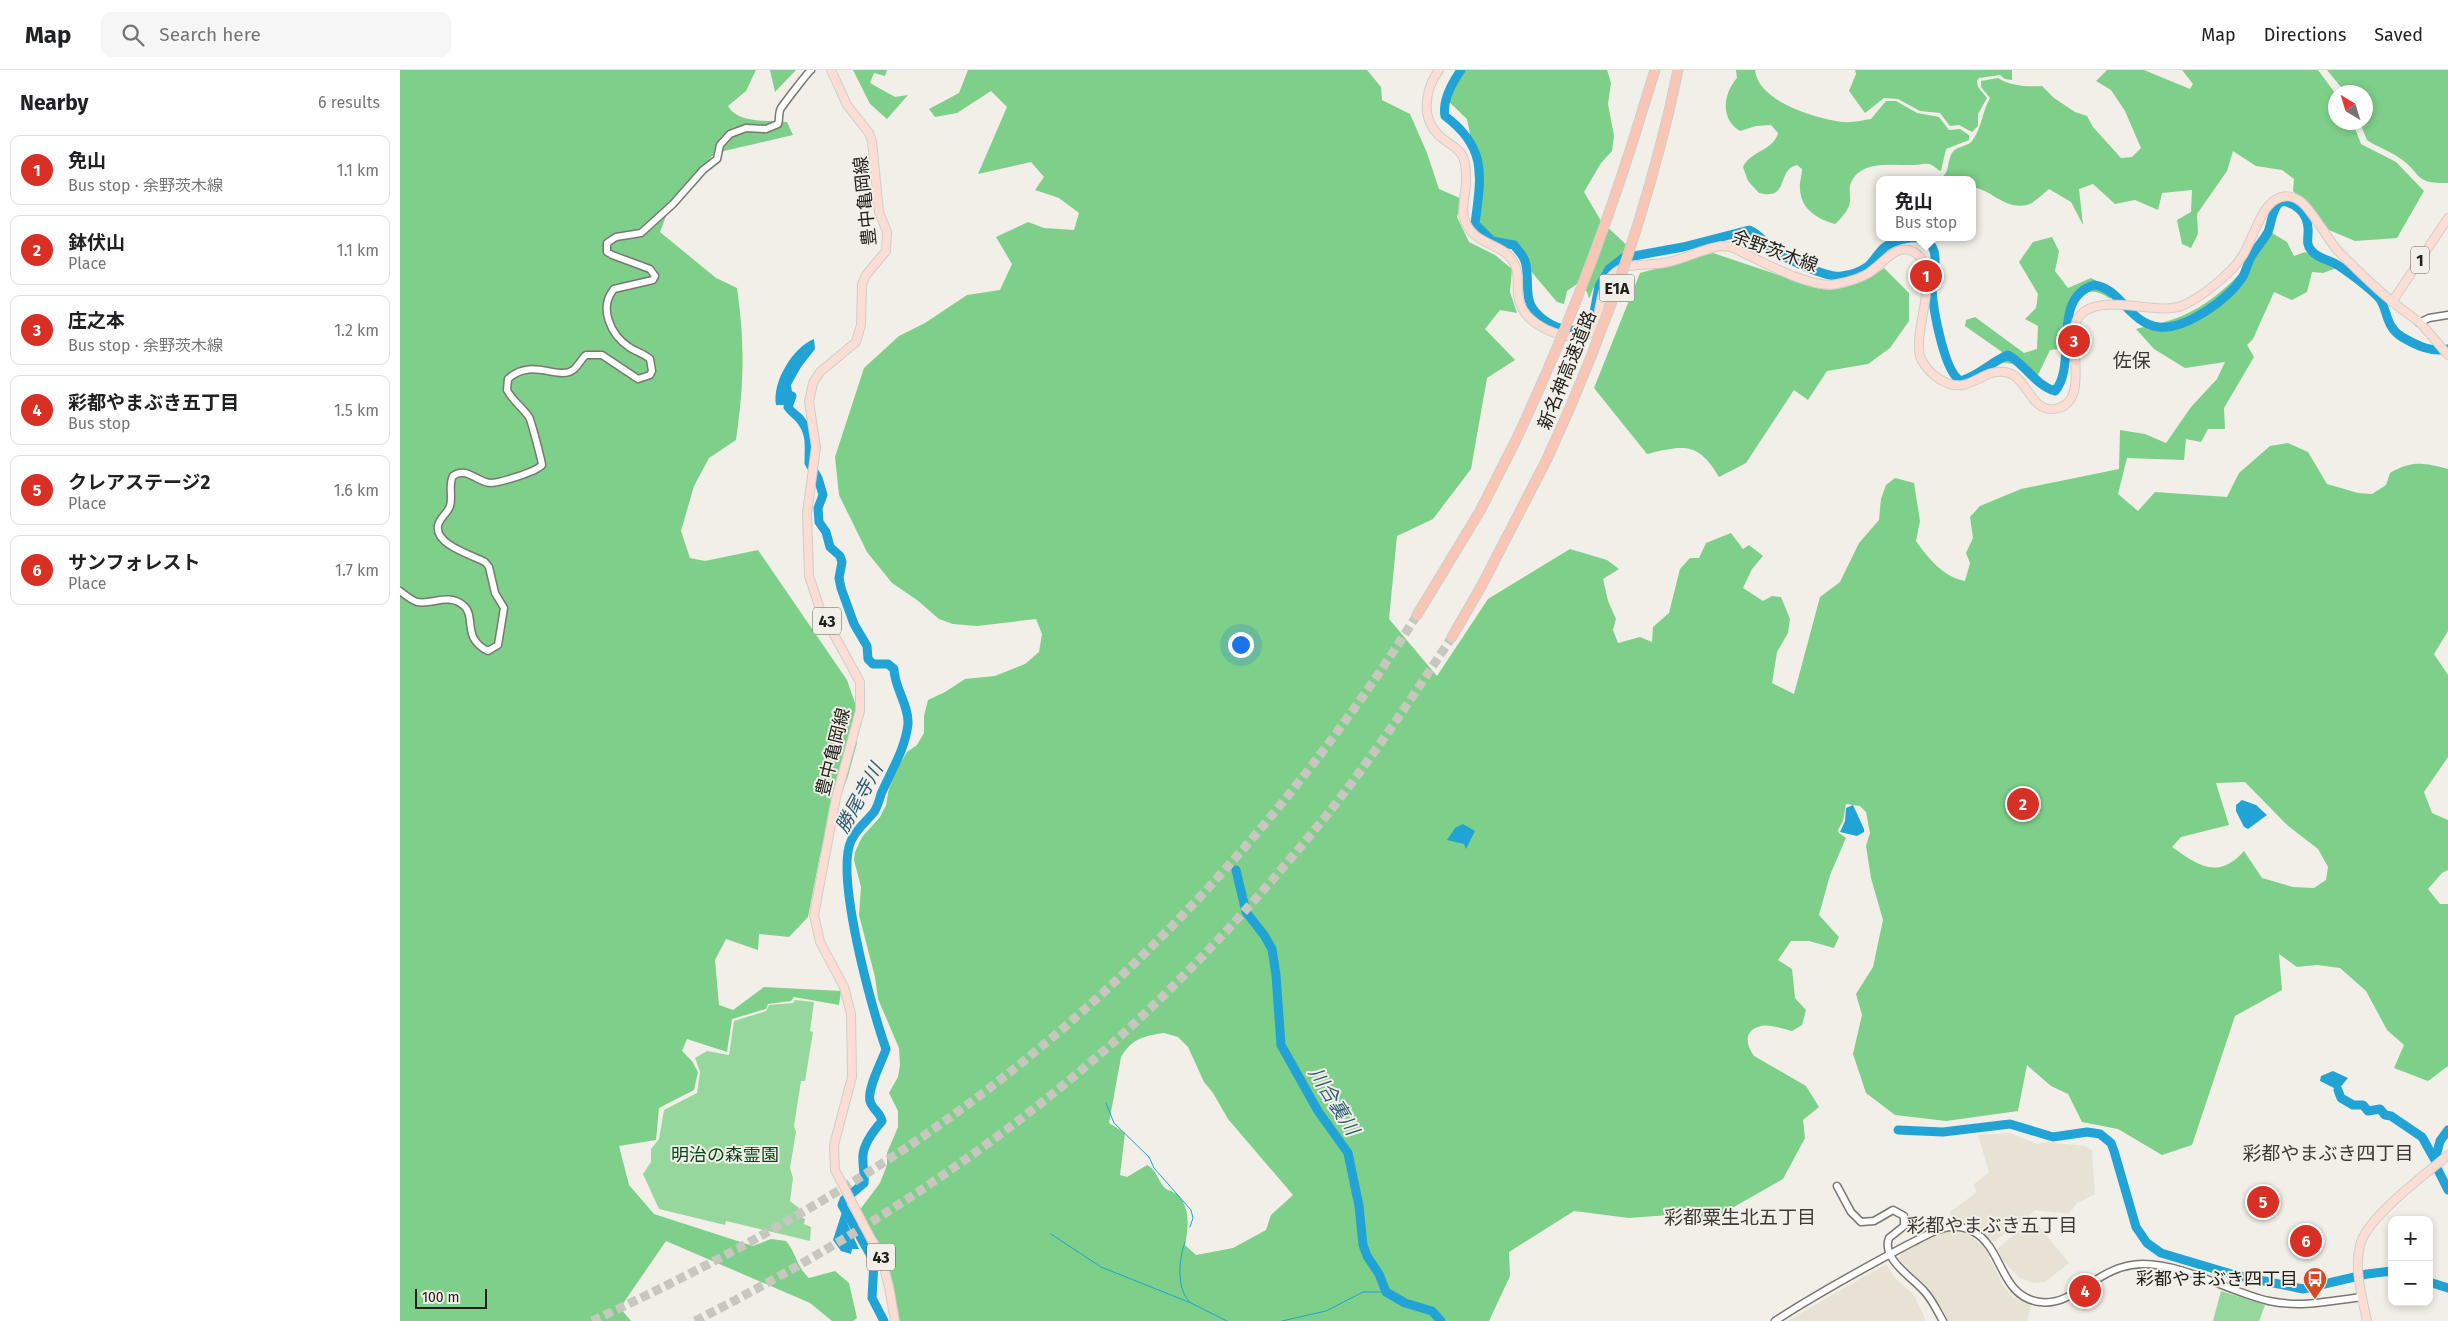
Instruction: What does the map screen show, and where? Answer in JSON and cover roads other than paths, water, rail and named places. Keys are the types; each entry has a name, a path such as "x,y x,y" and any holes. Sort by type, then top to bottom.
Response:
{"highway":[{"name":"新名神高速道路","path":"1417,615 1480,511 1515,442 1571,315 1629,156 1655,70"},
{"name":"新名神高速道路","path":"1452,637 1482,585 1547,459 1591,360 1617,289 1648,194 1678,70"}],"main road":[{"name":"豊中亀岡線","path":"831,70 847,105 869,132 872,141 879,212 888,241 886,251 866,275 862,284 862,325 856,342 820,372 813,383 809,402 816,447 807,513 809,576 820,609 860,682 862,694 860,711 826,842 814,915 820,942 844,987 851,1014 852,1077 834,1145 833,1161 836,1176 882,1260 890,1287 894,1321"},
{"name":"余野茨木線","path":"1439,70 1430,87 1426,109 1433,130 1462,156 1466,166 1464,216 1467,225 1478,240 1505,251 1512,258 1518,274 1516,285 1524,311 1543,328 1555,333 1568,336 1582,336 1592,331 1599,322 1601,292 1607,280 1622,268 1664,263 1721,246 1731,247 1804,280 1830,285 1864,276 1892,253 1905,250 1916,254 1926,270 1925,305 1919,348 1921,359 1927,368 1941,379 1957,386 1970,384 1995,372 2009,373 2020,381 2040,405 2054,409 2063,406 2072,396 2077,356 2074,329 2078,317 2086,311 2097,307 2113,305 2128,304 2168,310 2181,306 2202,294 2242,257 2269,204 2284,196 2292,196 2303,202 2338,250 2392,302 2420,323 2447,355"},
{"name":"1","path":"2392,302 2448,218"},
{"path":"2367,1321 2358,1265 2362,1237 2375,1219 2448,1155"}],"street":[{"path":"400,592 418,602 448,599 463,605 468,610 471,634 476,642 488,651 498,645 504,608 492,585 489,567 485,562 448,544 438,532 438,526 451,503 450,489 453,476 466,472 482,481 496,482 532,472 542,465 543,461 534,438 532,422 507,390 508,378 518,371 543,369 568,372 574,370 586,355 597,353 638,379 650,375 652,371 650,359 629,348 619,336 607,318 606,301 614,289 653,280 655,276 650,269 612,255 608,252 607,243 616,237 641,233 673,204 703,170 717,160 720,146 730,134 746,128 774,128 778,124 781,108 811,70"},
{"path":"2420,323 2429,318 2448,315"},
{"path":"1837,1186 1851,1212 1862,1222 1874,1220 1893,1210 1904,1216 1904,1226 1891,1235 1887,1241 1891,1254 1902,1272 1927,1294 1943,1321"},
{"path":"1775,1321 1891,1254 1941,1228 1955,1226 1967,1229 1980,1236 1988,1244 2014,1290 2038,1302 2063,1299 2109,1271 2129,1265 2144,1264 2168,1267 2268,1301 2291,1305 2311,1305 2362,1297"}],"water":[{"path":"814,339 815,349 801,367 791,385 793,399 788,405 776,405 777,386 786,366 799,349"},
{"path":"2242,800 2256,805 2267,815 2248,829 2244,827 2236,811 2236,805"},
{"path":"1853,805 1864,829 1864,832 1857,836 1840,832 1845,821 1846,808"},
{"path":"1463,824 1475,831 1466,849 1464,844 1447,840 1455,828"},
{"path":"2333,1071 2348,1078 2338,1090 2320,1081 2321,1076"},
{"path":"842,1212 859,1249 852,1249 851,1254 841,1251 833,1240"}],"waterway":[{"path":"1461,70 1451,86 1444,110 1445,116 1459,128 1469,140 1475,152 1479,178 1475,224 1492,241 1514,245 1525,261 1528,295 1533,308 1539,316 1556,327 1576,330 1585,328 1592,323 1599,286 1609,269 1623,258 1683,247 1749,230 1759,236 1772,249 1796,262 1817,271 1842,276 1855,273 1867,267 1883,249 1897,241"},
{"path":"1927,241 1932,246 1935,258 1932,289 1940,339 1949,366 1955,376 1961,381 2008,355 2042,385 2055,391 2061,380 2065,365 2068,317 2073,303 2081,292 2094,285 2111,292 2140,319 2148,324 2159,327 2181,324 2205,312 2227,295 2242,278 2251,257 2268,232 2276,207 2282,201 2296,206 2303,213 2307,223 2309,247 2313,253 2345,270 2375,294 2382,302 2392,328 2396,333 2424,348 2448,349"},
{"name":"勝尾寺川","path":"792,396 788,407 799,418 808,434 809,463 818,478 823,495 818,508 819,522 826,532 830,547 840,556 842,562 839,578 841,588 854,624 867,646 868,659 873,664 888,664 894,669 896,683 908,717 904,743 897,760 875,810 853,837 847,858 851,912 857,944 872,1005 886,1049 873,1082 870,1096 871,1104 880,1115 882,1121 865,1146 863,1158 864,1183 844,1200 842,1205 874,1261 872,1298 884,1321"},
{"name":"川合裏川","path":"1236,870 1246,912 1264,935 1272,949 1276,975 1281,1045 1318,1111 1348,1153 1359,1206 1363,1245 1367,1256 1379,1274 1386,1292 1405,1303 1432,1311 1441,1321"},
{"path":"2338,1090 2341,1098 2353,1105 2363,1105 2368,1111 2380,1109 2385,1115 2391,1116 2422,1137 2435,1160"},
{"path":"1106,1103 1114,1123 1149,1157 1154,1168 1191,1210 1193,1218 1190,1227"},
{"path":"1898,1130 1943,1132 2010,1124 2053,1137 2087,1132 2100,1134 2111,1143 2136,1227 2147,1243 2161,1253 2235,1275 2303,1289 2367,1274 2388,1271"},
{"path":"2435,1160 2440,1141 2448,1130"},
{"path":"2438,1170 2448,1190"},
{"path":"1051,1234 1101,1267 1191,1303 1227,1321"},
{"path":"1185,1242 1181,1256 1180,1281 1189,1301"},
{"path":"2433,1283 2448,1288"},
{"path":"1282,1321 1326,1311 1363,1292 1386,1292"}],"tunnel":[{"path":"592,1321 736,1249 841,1189 956,1113 1033,1054 1106,990 1176,922 1243,850 1305,774 1363,696 1417,615"},
{"path":"695,1321 809,1259 920,1191 1025,1115 1076,1075 1125,1032 1206,953 1306,840 1378,747 1452,637"}],"place":[{"name":"免山","path":"1926,276"},
{"name":"庄之本","path":"2074,341"},
{"name":"鉢伏山","path":"2023,804"},
{"name":"クレアステージ2","path":"2263,1202"},
{"name":"サンフォレスト","path":"2306,1241"},
{"name":"彩都やまぶき五丁目","path":"2085,1291"},
{"name":"彩都やまぶき四丁目","path":"2315,1300"}],"district":[{"name":"佐保","path":"2132,360"},
{"name":"彩都やまぶき四丁目","path":"2328,1153"},
{"name":"彩都粟生北五丁目","path":"1740,1217"},
{"name":"彩都やまぶき五丁目","path":"1992,1225"}],"park label":[{"name":"明治の森霊園","path":"725,1155"}]}
